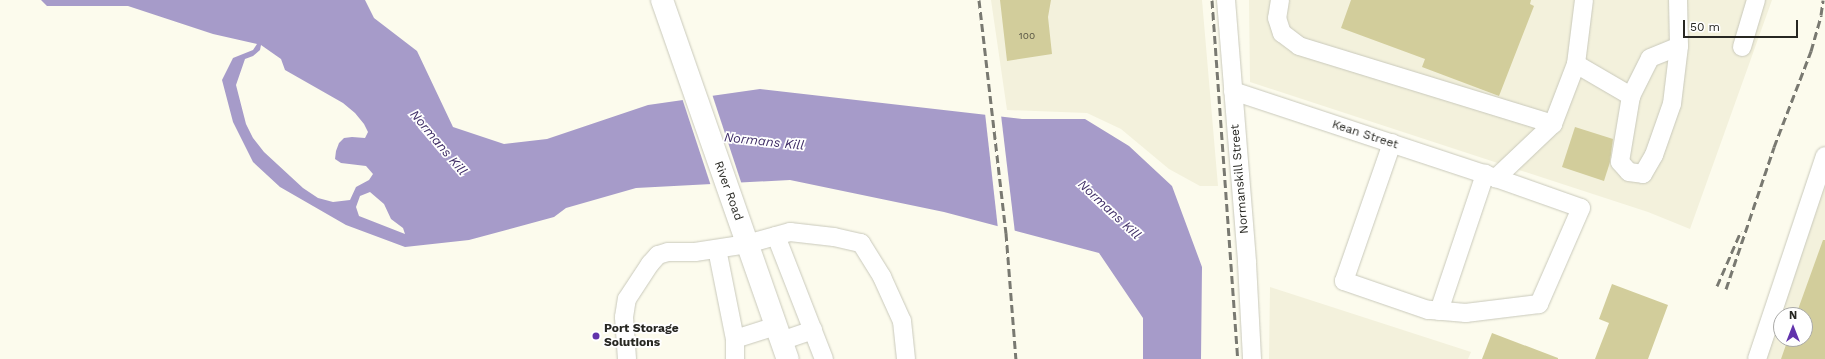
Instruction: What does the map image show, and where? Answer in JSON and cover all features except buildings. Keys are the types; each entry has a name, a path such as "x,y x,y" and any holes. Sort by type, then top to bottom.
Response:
{"main road":[{"name":"River Road","path":"662,0 782,342"}],"lane":[{"name":"Normanskill Street","path":"1226,0 1247,263 1252,359"},
{"path":"1280,0 1277,18 1282,32 1299,46 1553,124"},
{"path":"1392,144 1344,281 1428,310 1439,311 1491,176 1553,124 1576,64 1584,0"},
{"path":"1678,0 1679,46 1672,104 1654,155 1643,174 1629,172 1620,162 1631,96 1650,58 1679,46"},
{"path":"1742,47 1756,0"},
{"path":"1576,64 1631,96"},
{"name":"Kean Street","path":"1233,91 1491,176 1581,208 1539,304 1466,313 1439,311"},
{"path":"1757,359 1825,156"},
{"path":"627,359 624,317 627,299 650,264 658,255 668,252 695,252 747,244 790,232 834,237 861,243 882,277 902,321 906,359"},
{"path":"776,236 824,359"},
{"path":"717,249 735,339 735,359"},
{"path":"735,339 782,342 813,330"}],"shaded area":[{"path":"991,0 1202,0 1218,186 1200,186 1169,169 1121,129 1087,113 1007,110"},
{"path":"1249,0 1772,0 1690,229 1648,212 1250,82"},
{"path":"1825,149 1825,359 1751,359"},
{"path":"1270,287 1471,352 1468,359 1269,359"}],"water":[{"name":"Normans Kill","path":"41,0 365,0 374,18 417,51 453,127 504,144 547,139 648,105 760,89 1022,119 1085,119 1129,146 1172,186 1202,267 1201,359 1143,359 1143,318 1099,253 944,212 790,180 636,188 566,208 554,217 469,240 405,247 346,225 280,187 253,162 233,122 222,80 233,58 253,50 257,44 213,34 128,6 47,6","holes":["261,45 281,59 285,70 343,103 355,113 364,124 368,132 365,138 344,138 339,143 336,151 335,159 341,163 366,166 373,174 369,180 356,187 350,200 333,202 318,198 303,188 264,152 253,138 246,124 236,85 245,59 253,56 260,50","370,192 384,204 391,219 403,228 405,234 359,216 356,207 360,196"]}],"pier":[{"path":"712,94 742,185 711,186 682,98"},
{"path":"985,113 1001,115 1015,233 998,229"}],"railway":[{"path":"979,0 1006,233 1016,359"},
{"path":"1212,0 1238,359"},
{"path":"1726,289 1774,147 1811,51 1821,15 1823,0"},
{"path":"1717,286 1741,231"}],"place":[{"name":"Port Storage Solutions","path":"596,336"}]}
